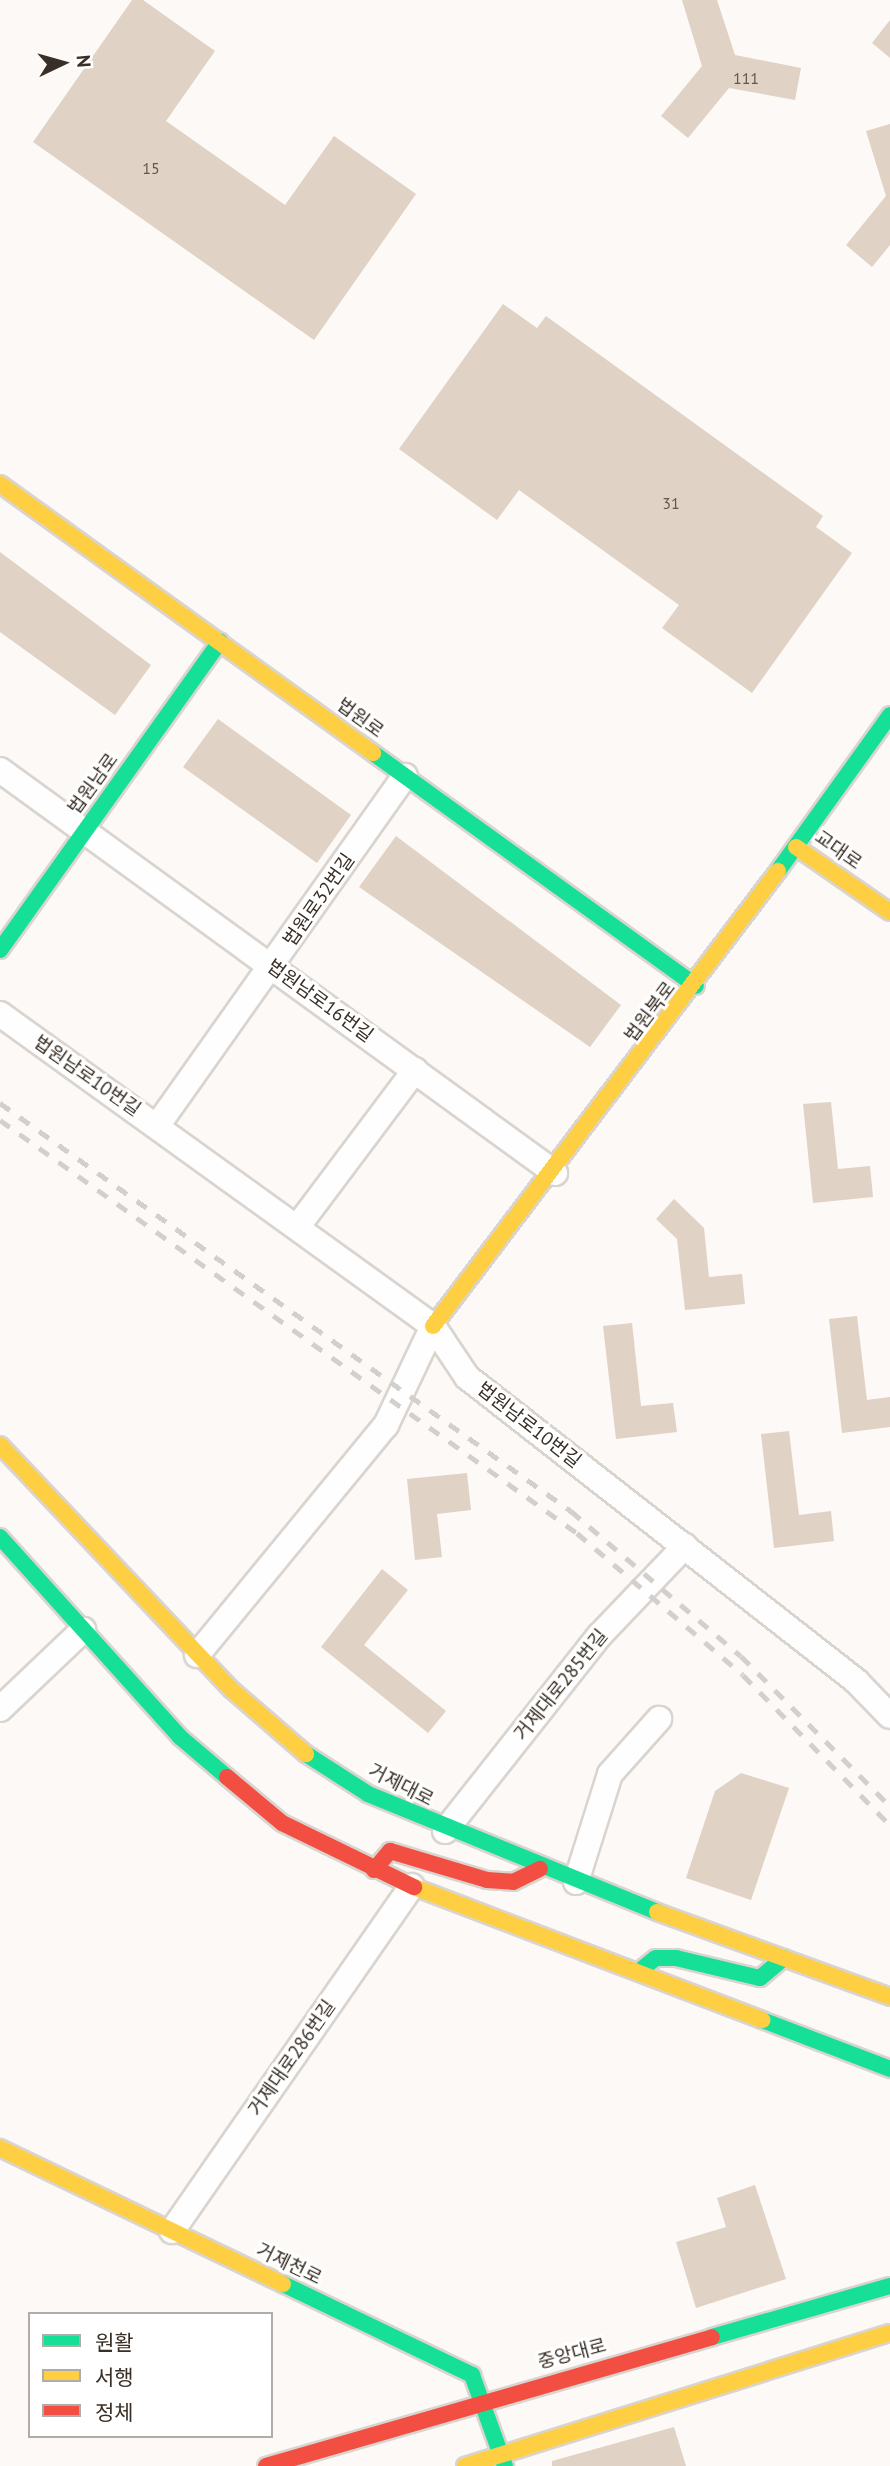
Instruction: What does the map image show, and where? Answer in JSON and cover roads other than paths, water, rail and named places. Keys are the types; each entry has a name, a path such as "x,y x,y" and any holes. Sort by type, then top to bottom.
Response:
{"main road":[{"name":"법원로","path":"4,495 220,642 696,986"},
{"name":"법원남로","path":"0,950 220,642"},
{"name":"법원북로","path":"433,1325 555,1172 696,986 890,715"},
{"name":"교대로","path":"796,847 890,912"},
{"name":"거제대로","path":"0,1445 197,1655 310,1758 445,1831 540,1869 890,1997"},
{"path":"0,1537 180,1737 248,1799 374,1870 412,1886 890,2069"},
{"path":"374,1870 390,1851 417,1854 487,1880 513,1882 540,1869"},
{"path":"638,1971 656,1958 676,1958 760,1978 784,1958"},
{"name":"거제천로","path":"0,2148 472,2375 503,2460"},
{"path":"855,2298 890,2278"},
{"name":"중앙대로","path":"266,2466 481,2401 890,2287"},
{"path":"465,2466 503,2460 890,2333"}],"street":[{"name":"법원남로16번길","path":"0,770 555,1172"},
{"name":"법원로32번길","path":"157,1126 273,967 405,776"},
{"name":"법원남로10번길","path":"0,1014 433,1325 467,1377 857,1682 890,1716"},
{"path":"298,1226 415,1070"},
{"path":"197,1655 386,1425 433,1325"},
{"name":"거제대로285번길","path":"445,1831 600,1635 685,1546"},
{"path":"0,1709 83,1630"},
{"path":"576,1882 610,1774 659,1720"},
{"name":"거제대로286번길","path":"172,2231 412,1886"}],"railway":[{"path":"0,1103 571,1511 741,1656 890,1806"},
{"path":"0,1120 577,1533 743,1675 890,1825"}]}
